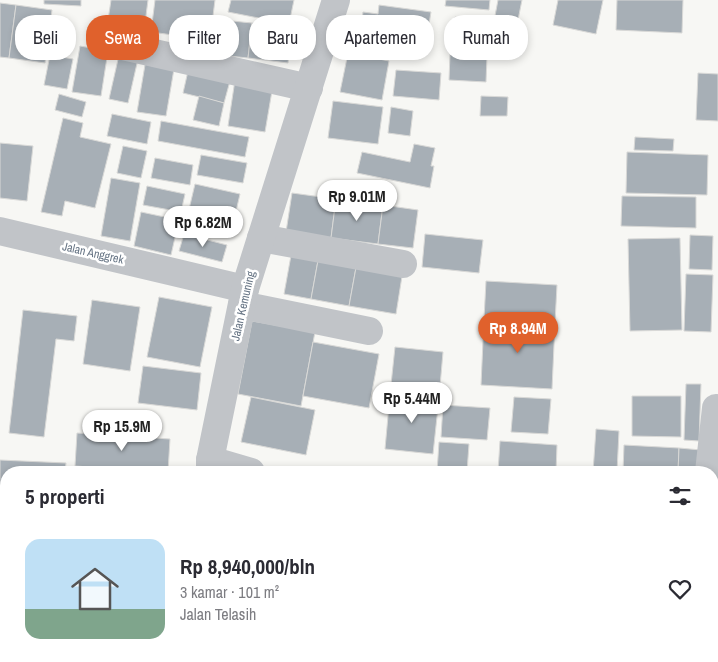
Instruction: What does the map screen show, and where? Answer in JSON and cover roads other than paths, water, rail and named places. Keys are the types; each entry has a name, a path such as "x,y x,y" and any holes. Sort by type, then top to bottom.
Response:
{"street":[{"name":"Jalan Kemuning","path":"210,466 243,297 336,0"},
{"path":"159,54 310,88"},
{"name":"Jalan Anggrek","path":"0,231 369,330"},
{"path":"261,238 404,264"},
{"path":"710,466 716,408"}]}
